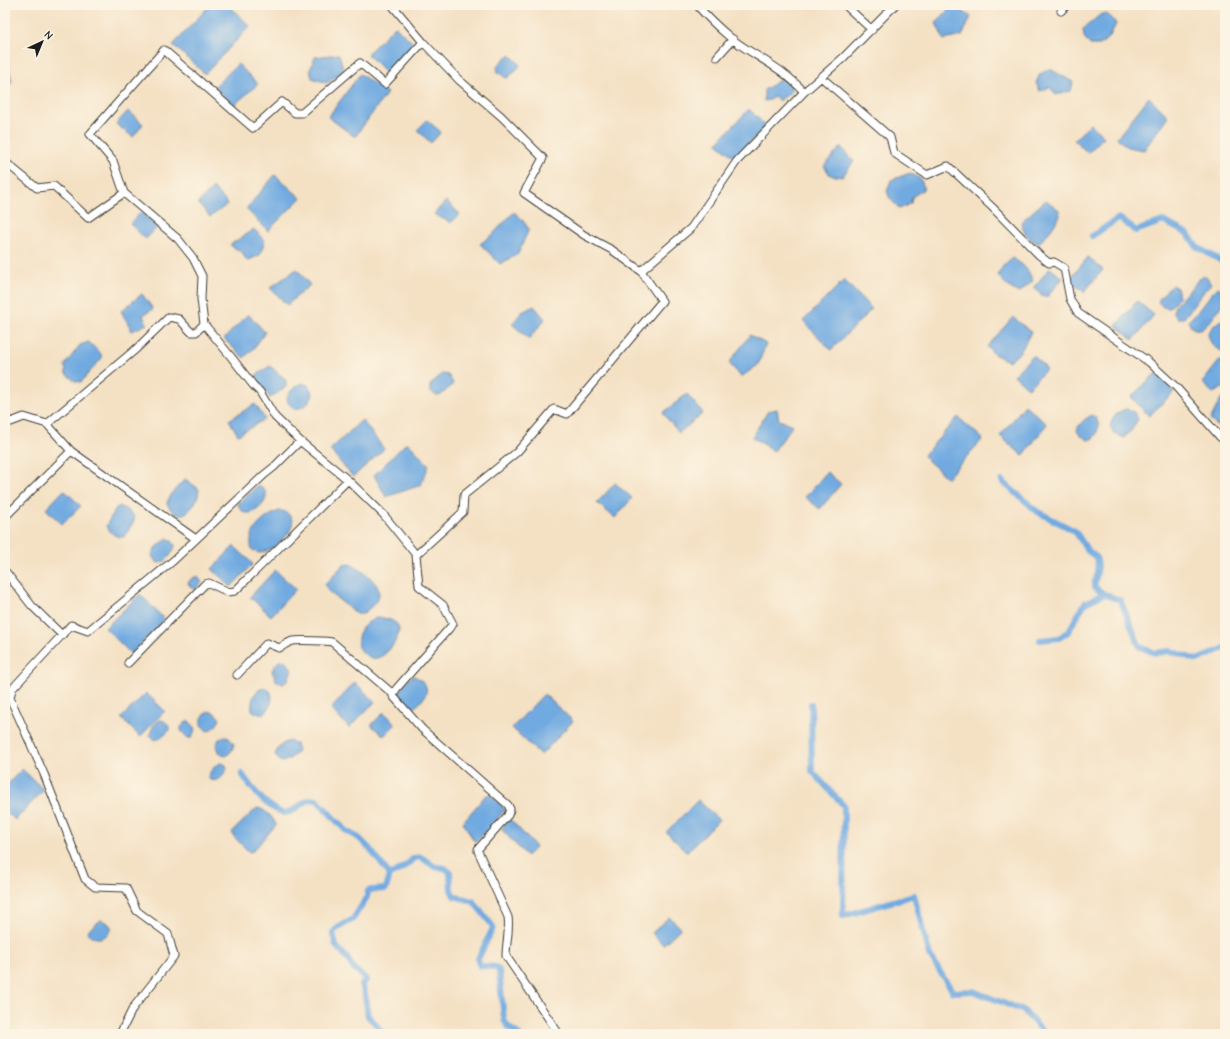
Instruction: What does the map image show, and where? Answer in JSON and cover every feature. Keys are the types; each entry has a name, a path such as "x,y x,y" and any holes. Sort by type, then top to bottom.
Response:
{"street":[{"path":"392,5 459,80 500,116 543,158 524,193 584,236 612,250 641,271 662,301 567,414 554,409 517,452 464,496 464,512 416,555"},
{"path":"697,5 733,39 782,71 804,92"},
{"path":"845,5 872,30"},
{"path":"641,271 691,228 737,161 804,92 843,58 895,5"},
{"path":"1061,11 1067,5"},
{"path":"717,57 733,39"},
{"path":"393,694 453,624 443,605 419,586 416,555 384,514 348,480 300,441 275,417 260,392 204,324 201,299 202,276 193,258 178,240 124,193 113,161 90,134 164,50 253,128 282,102 295,113 302,113 360,63 385,84 424,42"},
{"path":"821,77 890,137 894,153 927,175 948,166 993,208 1039,255 1049,263 1054,262 1064,268 1070,299 1078,313 1149,362 1176,387 1225,441"},
{"path":"5,162 37,188 54,186 88,218 124,193"},
{"path":"47,424 136,349 169,317 179,319 191,332 196,332 204,324"},
{"path":"5,418 11,422 24,417 47,424 71,451 196,539"},
{"path":"120,1034 133,1008 174,956 168,934 137,911 126,888 95,887 85,879 44,774 10,698 12,689 71,625 89,631 174,560 300,441"},
{"path":"5,517 71,451"},
{"path":"128,663 205,584 209,583 228,592 235,591 348,480"},
{"path":"5,571 32,606 62,635"},
{"path":"237,675 267,643 279,648 292,641 319,642 328,640 393,694 396,700 422,729 508,805 510,809 508,815 478,849 508,917 509,925 506,956 559,1034"}],"water":[{"path":"210,5 228,5 250,26 205,74 173,45"},
{"path":"953,5 971,17 962,36 944,40 936,23"},
{"path":"1101,14 1106,14 1112,18 1116,24 1110,36 1100,45 1090,45 1084,37 1083,29"},
{"path":"395,26 414,44 386,73 367,54"},
{"path":"339,54 344,71 327,83 312,78 310,70 315,57"},
{"path":"510,55 519,63 519,67 506,78 498,72 497,66"},
{"path":"5,64 9,69 12,81 5,90"},
{"path":"238,64 258,84 233,106 214,87"},
{"path":"1050,69 1073,82 1071,91 1056,95 1050,87 1040,91 1036,83 1040,74"},
{"path":"360,74 387,93 355,137 328,117"},
{"path":"783,78 793,88 791,92 779,101 775,96 770,100 764,101 764,90"},
{"path":"1149,97 1168,116 1144,150 1127,147 1117,138"},
{"path":"749,109 766,126 735,158 717,143"},
{"path":"128,111 143,124 133,137 116,124"},
{"path":"427,120 441,132 431,143 417,130"},
{"path":"1090,124 1104,137 1088,153 1074,140"},
{"path":"841,147 854,161 842,177 830,175 824,166"},
{"path":"910,173 921,179 924,189 912,197 911,203 900,209 890,199 887,191 891,180"},
{"path":"275,175 301,198 268,231 246,209"},
{"path":"213,188 228,204 210,217 198,203"},
{"path":"1046,200 1059,210 1060,216 1051,230 1039,243 1032,240 1027,235 1021,222"},
{"path":"446,201 460,214 451,223 434,214"},
{"path":"141,212 158,227 146,239 130,224"},
{"path":"514,212 521,218 529,229 518,254 500,264 480,244 492,235"},
{"path":"254,229 265,240 260,255 247,261 242,252 230,245"},
{"path":"1088,257 1103,270 1084,292 1069,280"},
{"path":"1012,258 1025,267 1033,281 1019,293 1007,286 998,275 1003,266"},
{"path":"1050,268 1063,278 1046,298 1033,288"},
{"path":"297,269 310,285 287,305 270,288"},
{"path":"1204,275 1211,284 1184,318 1177,318 1173,311 1175,306"},
{"path":"844,280 872,309 831,350 803,321"},
{"path":"1172,285 1177,288 1178,291 1177,300 1169,308 1163,307 1158,302 1159,299"},
{"path":"1218,287 1224,291 1225,299 1218,311 1208,324 1201,329 1191,327 1188,321"},
{"path":"142,294 153,309 143,315 147,324 132,331 121,311"},
{"path":"1137,301 1154,315 1133,340 1116,326"},
{"path":"534,306 545,319 529,339 512,324 522,312"},
{"path":"248,314 265,332 255,347 244,358 224,339"},
{"path":"1013,317 1031,332 1019,353 1008,361 994,354 987,347"},
{"path":"1225,318 1225,352 1213,346 1208,334 1215,324"},
{"path":"750,335 766,344 758,365 741,377 729,363"},
{"path":"89,342 101,354 102,358 81,382 75,381 66,374 65,365 80,345"},
{"path":"1033,355 1047,369 1028,388 1014,375"},
{"path":"1220,360 1225,363 1225,387 1213,393 1202,383"},
{"path":"270,366 286,380 286,387 270,398 255,376"},
{"path":"1156,373 1174,392 1149,416 1131,397"},
{"path":"442,374 448,375 453,383 441,395 437,396 430,391 430,385"},
{"path":"302,383 308,385 313,394 310,400 301,408 294,409 288,403 287,398 293,389"},
{"path":"687,394 703,413 679,433 663,413"},
{"path":"1225,395 1225,432 1210,420 1220,400"},
{"path":"255,404 265,419 238,435 229,420"},
{"path":"1025,405 1047,424 1023,456 1000,436"},
{"path":"777,409 779,420 793,425 774,451 752,437 768,411"},
{"path":"1126,409 1134,412 1138,419 1131,431 1124,438 1114,433 1110,427 1115,415"},
{"path":"1092,415 1096,418 1099,425 1097,433 1093,438 1088,440 1077,431 1081,424"},
{"path":"958,417 983,439 947,478 923,456"},
{"path":"362,420 384,449 353,477 330,450"},
{"path":"407,442 429,465 421,485 386,497 374,475"},
{"path":"827,472 841,484 820,509 805,497"},
{"path":"185,479 199,489 198,495 196,501 188,512 177,514 172,511 167,503 170,495"},
{"path":"615,483 632,498 615,518 597,503"},
{"path":"257,486 264,490 266,495 265,501 254,511 248,513 242,511 238,504"},
{"path":"64,490 81,506 62,524 46,509"},
{"path":"120,506 130,512 135,518 124,537 113,534 106,526 116,508"},
{"path":"279,511 287,513 290,516 292,525 290,530 279,543 271,549 259,553 252,550 251,543 254,531 262,521"},
{"path":"167,538 175,545 174,549 165,561 158,563 152,555 155,549"},
{"path":"234,546 253,564 231,587 212,569"},
{"path":"350,564 365,573 375,582 378,587 379,593 377,600 363,614 357,614 329,592 325,585 343,565"},
{"path":"275,570 296,589 271,616 250,597"},
{"path":"197,576 202,582 195,590 188,583 191,579"},
{"path":"140,594 165,620 131,654 105,628"},
{"path":"378,617 395,622 398,625 399,633 393,645 384,655 373,658 363,653 360,649 358,645 358,636 360,631 367,623"},
{"path":"280,660 286,661 292,669 288,680 283,684 277,682 272,671"},
{"path":"414,676 425,684 426,692 421,701 412,709 407,708 398,695 406,681"},
{"path":"355,682 375,702 349,728 331,709"},
{"path":"265,688 270,691 272,696 271,705 264,714 256,713 252,710 254,696 258,690"},
{"path":"146,693 165,711 140,737 121,718"},
{"path":"544,694 573,721 541,755 512,728"},
{"path":"209,711 215,713 220,719 215,726 207,731 201,723 205,714"},
{"path":"383,713 385,713 396,724 385,735 371,725"},
{"path":"160,720 167,723 169,731 161,738 155,740 150,733 154,725"},
{"path":"187,721 191,723 195,731 191,738 188,738 181,731 181,727"},
{"path":"225,736 234,744 229,754 225,756 218,751 216,746 219,739"},
{"path":"291,741 296,744 298,750 291,758 281,762 275,754 281,745 285,742"},
{"path":"221,763 226,765 227,768 225,773 219,779 213,781 210,780 208,776 210,772 215,766"},
{"path":"22,769 44,790 15,820 5,810 5,787"},
{"path":"490,794 504,808 504,811 478,840 474,841 463,822 485,796"},
{"path":"698,800 719,820 687,852 666,832"},
{"path":"257,808 260,808 268,814 276,825 253,851 249,852 234,837 232,832"},
{"path":"510,819 536,847 527,856 502,830"},
{"path":"669,917 681,928 664,944 662,944 652,933"},
{"path":"101,920 108,923 112,928 110,932 101,938 90,935 87,932 88,930"}],"waterway":[{"path":"1092,236 1119,218 1136,231 1163,221 1188,234 1197,247 1225,263"},
{"path":"1002,481 1038,512 1075,531 1088,551 1096,557 1098,566 1094,587 1104,594 1120,600 1140,647 1155,653 1171,651 1197,660 1225,648"},
{"path":"1040,640 1059,638 1068,632 1085,603 1104,594"},
{"path":"811,704 812,771 844,806 843,916 914,895 930,956 953,992 973,991 1024,1011 1045,1034"},
{"path":"242,774 255,792 265,802 283,813 292,811 308,800 317,800 345,830 359,838 370,849 390,875 403,868 414,858 421,857 435,867 445,868 450,872 451,890 454,896 473,901 492,925 493,928 478,959 478,962 480,966 495,967 499,970 504,1019 508,1026 519,1034"},
{"path":"383,1034 368,1016 362,984 366,980 353,968 347,958 336,946 333,933 336,929 353,919 367,897 368,891 386,889 390,875"}]}
